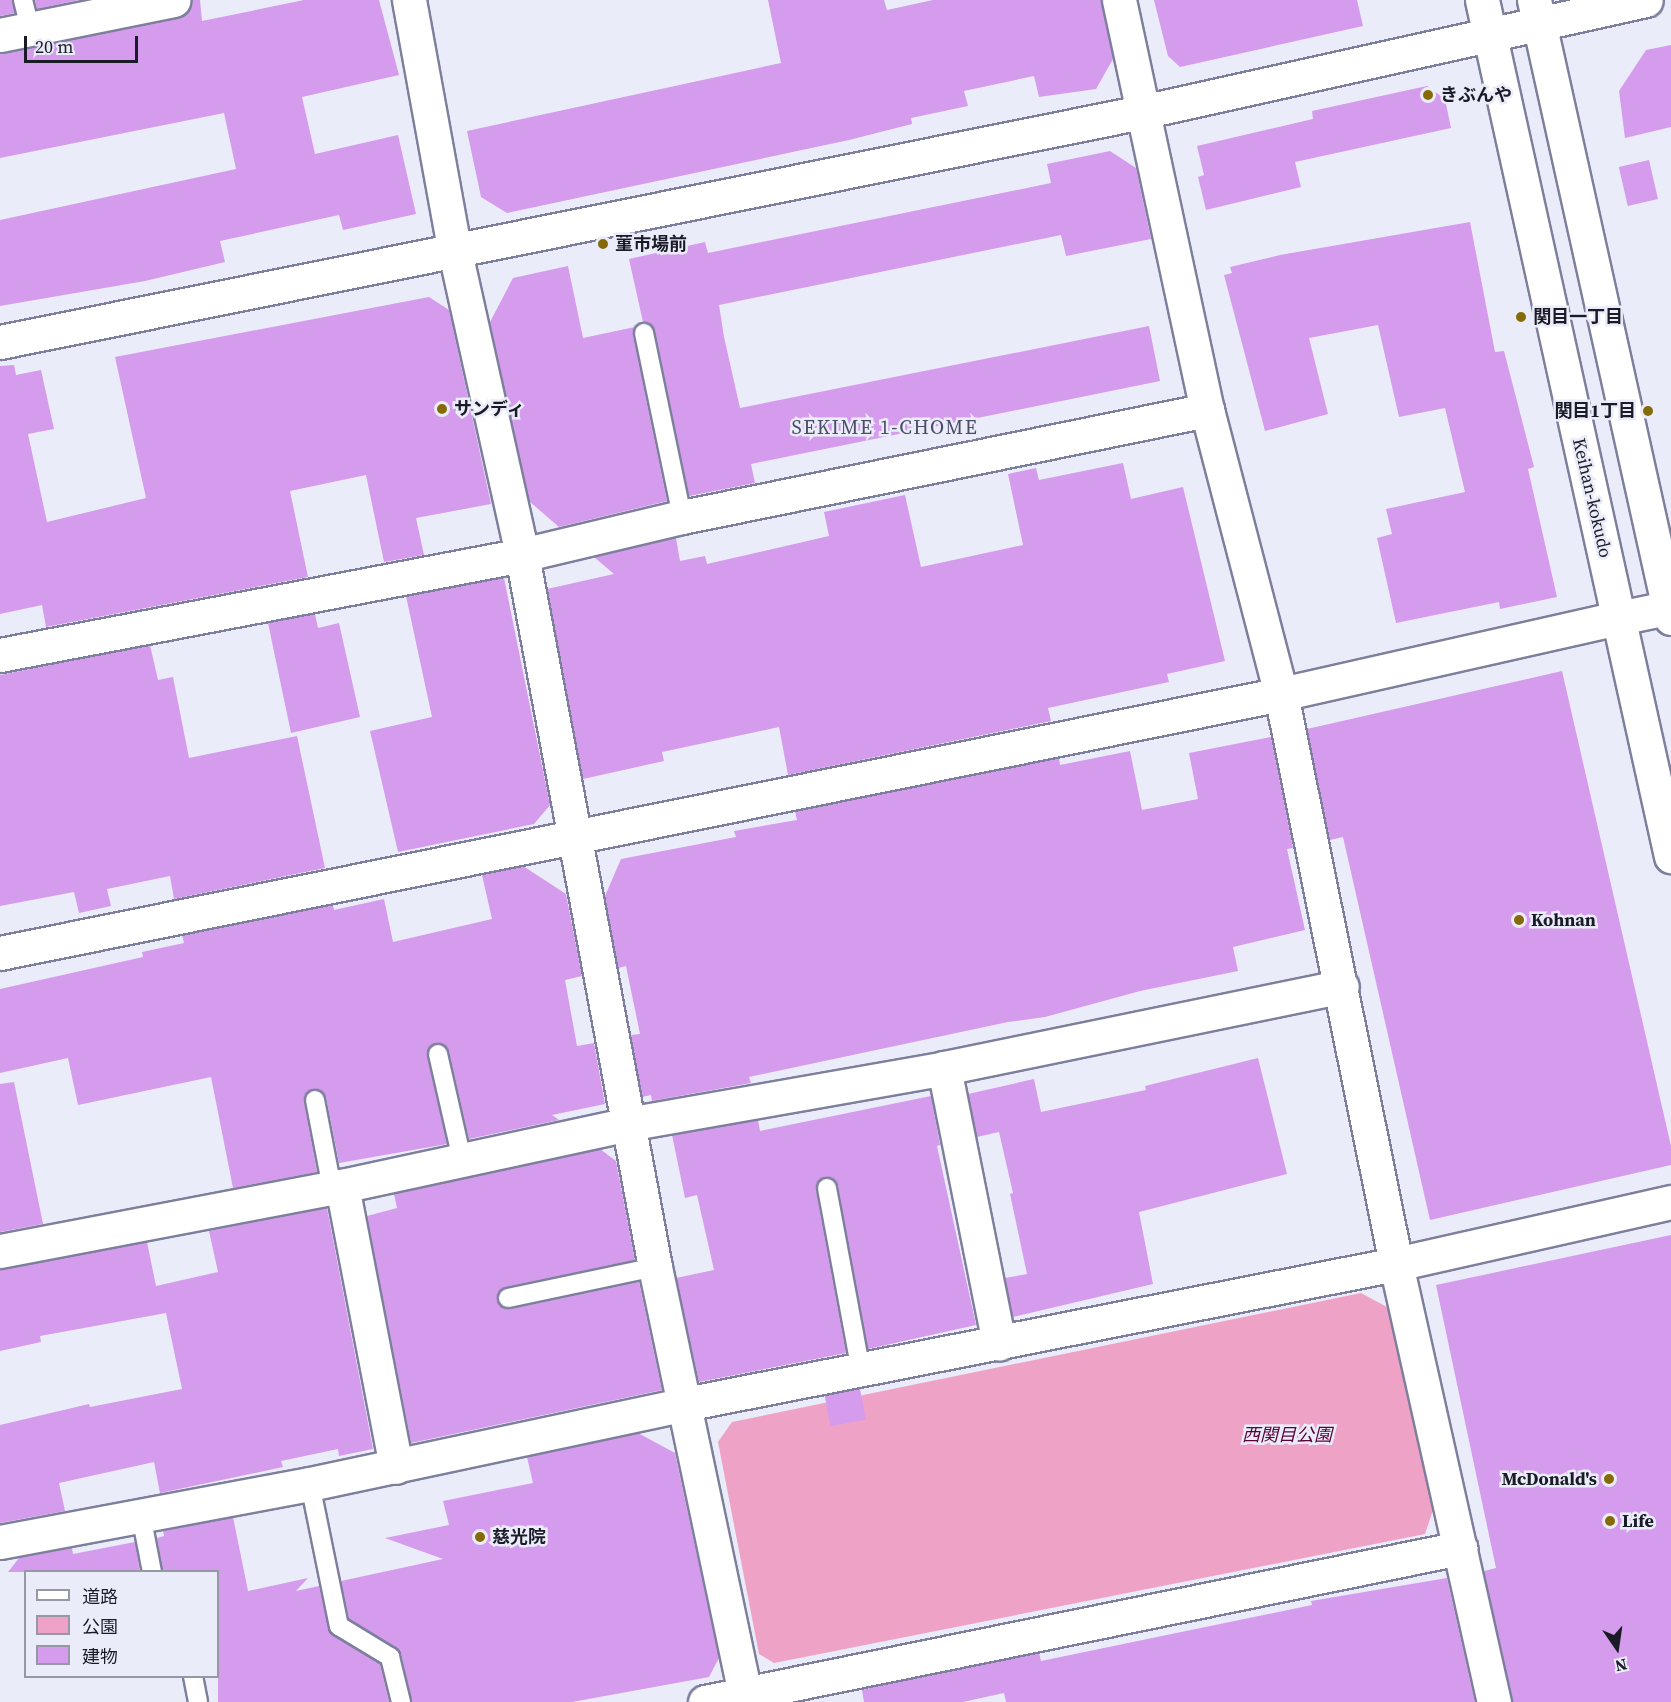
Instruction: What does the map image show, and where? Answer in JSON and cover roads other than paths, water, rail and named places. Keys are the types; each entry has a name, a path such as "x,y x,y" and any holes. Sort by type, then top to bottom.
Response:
{"main road":[{"path":"18,21 174,0"},
{"path":"409,0 455,252 522,555 573,838 655,1267 746,1698"},
{"path":"1119,0 1207,410 1281,694 1342,986 1396,1264 1494,1702"},
{"name":"Keihan-kokudo","path":"1482,0 1671,856"},
{"path":"0,342 1142,112 1490,35 1537,12 1646,0"},
{"path":"0,953 1281,694 1619,618 1670,611 1537,12"},
{"path":"0,655 522,555 682,517 1207,410"},
{"path":"0,1251 337,1187 628,1124 944,1068 1342,986"},
{"path":"944,1068 999,1344"},
{"path":"337,1187 396,1467"},
{"path":"0,1542 396,1467 685,1404 1396,1264 1671,1202"},
{"path":"705,1702 746,1698 1460,1548"}],"lane":[{"path":"644,333 682,517"},
{"path":"438,1053 462,1160"},
{"path":"315,1100 337,1187"},
{"path":"826,1188 861,1371"},
{"path":"508,1298 655,1267"},
{"path":"310,1484 339,1626 390,1657 401,1702"},
{"path":"141,1515 152,1570"},
{"path":"193,1678 198,1702"}],"place":[{"name":"きぶんや","path":"1428,95"},
{"name":"菫市場前","path":"603,244"},
{"name":"関目一丁目","path":"1521,317"},
{"name":"サンディ","path":"442,409"},
{"name":"関目1丁目","path":"1648,411"},
{"name":"Kohnan","path":"1519,920"},
{"name":"McDonald's","path":"1609,1479"},
{"name":"Life","path":"1610,1521"},
{"name":"慈光院","path":"480,1537"}],"district":[{"name":"SEKIME 1-CHOME","path":"885,427"}],"park label":[{"name":"西関目公園","path":"1287,1435"}]}
